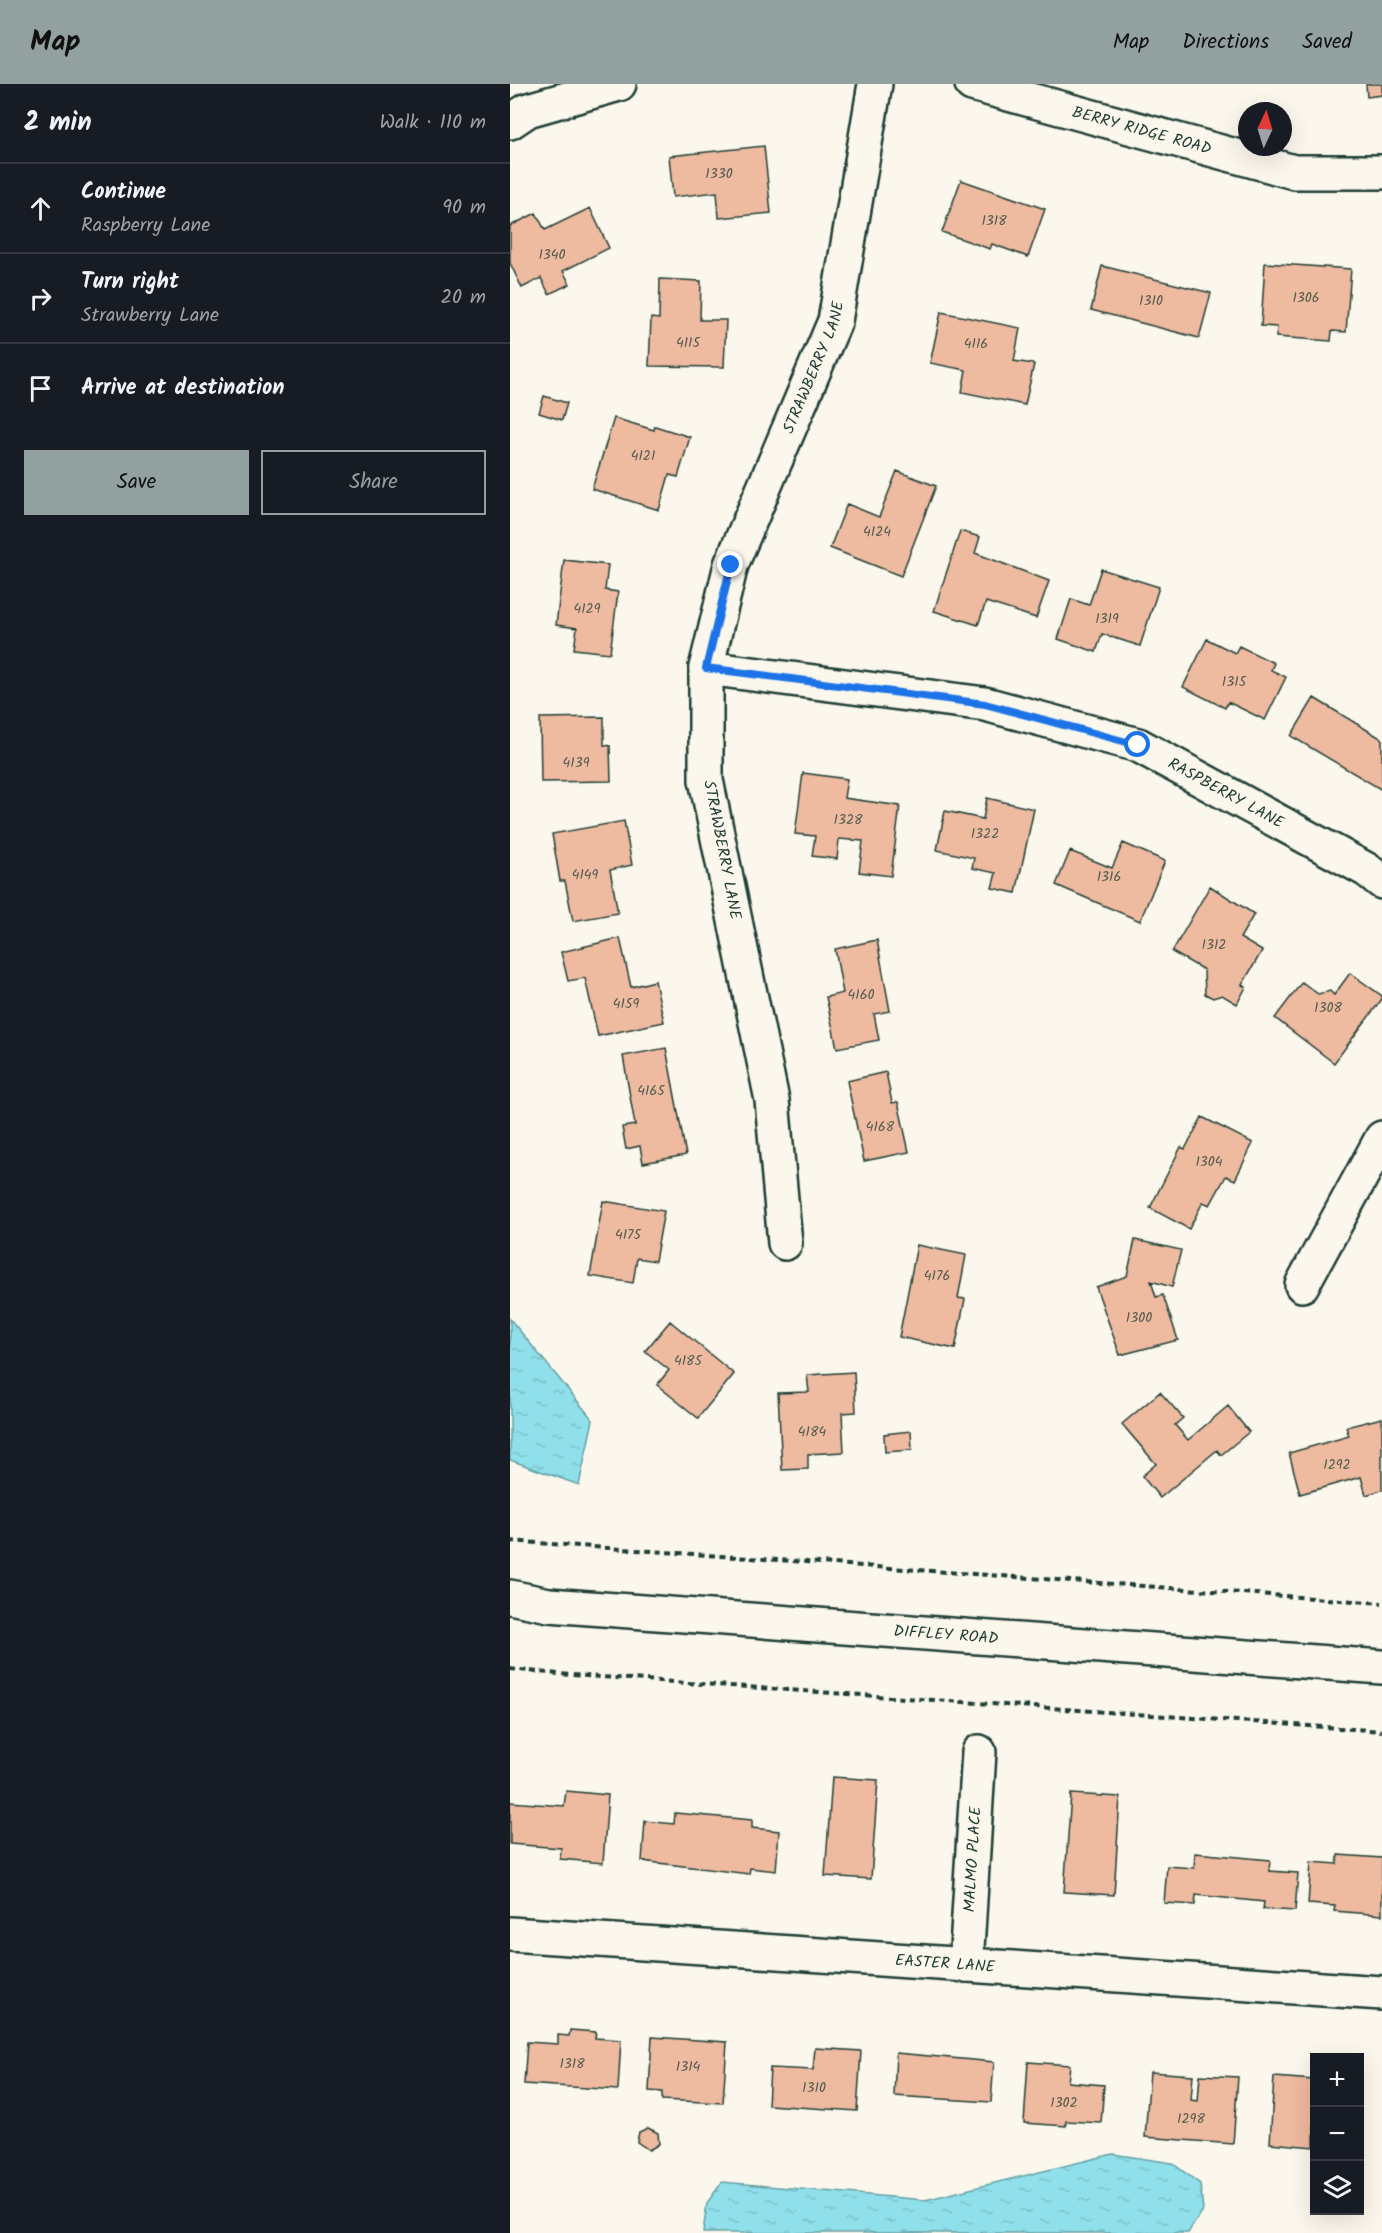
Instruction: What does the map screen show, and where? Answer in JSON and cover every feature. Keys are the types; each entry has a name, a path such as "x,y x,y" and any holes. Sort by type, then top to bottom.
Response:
{"street":[{"path":"510,122 528,110 619,84"},
{"name":"STRAWBERRY LANE","path":"785,1243 772,1100 706,780 706,668 731,565 835,321 875,84"},
{"name":"BERRY RIDGE ROAD","path":"972,84 1294,172 1382,172"},
{"name":"RASPBERRY LANE","path":"706,668 985,704 1138,745 1367,870 1382,882"},
{"path":"1302,1286 1382,1138"},
{"name":"DIFFLEY ROAD","path":"510,1598 549,1605 1382,1667"},
{"name":"MALMO PLACE","path":"966,1965 979,1752"},
{"name":"EASTER LANE","path":"510,1934 1382,1993"}],"path":[{"path":"510,1541 1382,1603"},
{"path":"510,1669 1382,1731"}],"water":[{"path":"510,1319 593,1420 579,1485 510,1460"},
{"path":"1113,2154 1172,2163 1200,2184 1203,2210 1188,2233 703,2233 707,2203 722,2182 925,2200"}],"building":[{"path":"1366,84 1382,84 1382,95 1367,97"},
{"path":"764,146 771,213 719,218 717,192 673,197 669,156"},
{"path":"961,180 1045,209 1028,257 992,244 990,249 942,232"},
{"path":"590,208 609,248 563,271 570,284 549,294 541,278 522,288 510,263 510,226 536,213 545,230"},
{"path":"1265,263 1351,269 1346,332 1332,331 1331,341 1276,337 1277,327 1261,326"},
{"path":"1102,266 1211,293 1199,338 1091,310"},
{"path":"660,279 701,281 700,320 726,320 724,367 649,366 651,318 659,319"},
{"path":"941,312 1020,328 1014,361 1034,364 1025,405 962,392 966,370 930,363"},
{"path":"544,396 567,403 562,420 539,413"},
{"path":"614,418 654,430 655,426 690,437 678,477 669,475 659,510 592,489"},
{"path":"897,471 936,486 901,576 830,548 847,504 879,517"},
{"path":"960,531 980,537 975,553 1049,581 1036,618 986,602 978,625 934,611"},
{"path":"564,560 608,565 605,590 618,592 610,653 574,649 577,628 556,625"},
{"path":"1101,569 1159,587 1140,646 1102,634 1096,652 1058,639 1071,599 1089,605"},
{"path":"1207,639 1235,653 1239,646 1274,663 1271,670 1286,677 1265,720 1228,702 1225,708 1183,687"},
{"path":"1314,698 1382,739 1382,790 1291,736"},
{"path":"604,717 604,745 610,746 611,781 541,782 540,718"},
{"path":"803,773 847,779 844,798 900,806 891,876 859,872 863,841 839,839 837,859 812,856 815,836 795,834"},
{"path":"987,798 1034,809 1016,893 992,888 996,873 972,868 974,858 937,850 945,811 983,819"},
{"path":"624,821 632,865 610,870 618,913 573,921 565,881 560,881 552,834"},
{"path":"1123,843 1165,861 1140,921 1056,885 1070,851 1112,868"},
{"path":"1210,886 1254,914 1240,938 1262,951 1242,985 1246,987 1237,1004 1222,995 1213,998 1205,994 1204,970 1172,952"},
{"path":"620,938 631,987 655,981 664,1022 598,1036 585,978 568,981 561,952"},
{"path":"877,940 890,1011 874,1014 879,1040 837,1048 826,997 843,993 835,949"},
{"path":"1350,973 1382,996 1382,999 1334,1063 1275,1018 1302,982 1318,994 1330,991 1334,995"},
{"path":"666,1048 686,1155 643,1163 640,1146 626,1149 622,1127 635,1125 623,1056"},
{"path":"886,1072 892,1103 898,1102 909,1152 864,1161 847,1081"},
{"path":"1202,1117 1253,1143 1235,1180 1226,1176 1210,1205 1203,1202 1189,1229 1150,1208 1181,1147 1185,1149"},
{"path":"603,1201 664,1211 655,1261 637,1258 633,1283 590,1276"},
{"path":"1135,1240 1181,1250 1172,1287 1151,1281 1156,1297 1163,1295 1178,1340 1120,1355 1096,1287 1127,1276"},
{"path":"917,1245 966,1255 958,1298 965,1299 955,1349 899,1337"},
{"path":"670,1321 734,1374 698,1418 657,1385 669,1370 645,1351"},
{"path":"854,1372 856,1412 842,1413 844,1452 808,1454 808,1469 782,1470 778,1393 809,1392 807,1375"},
{"path":"1160,1392 1183,1418 1175,1425 1188,1440 1228,1406 1249,1432 1221,1455 1217,1450 1160,1498 1142,1476 1156,1464 1122,1424"},
{"path":"1382,1418 1382,1490 1366,1495 1361,1477 1300,1494 1289,1453 1349,1436 1346,1427"},
{"path":"911,1431 912,1450 885,1452 884,1434"},
{"path":"832,1777 878,1780 871,1879 825,1876"},
{"path":"566,1791 608,1795 603,1863 560,1859 561,1848 510,1844 510,1802 564,1806"},
{"path":"1071,1794 1120,1797 1114,1895 1064,1892"},
{"path":"675,1813 752,1820 752,1828 779,1831 776,1871 750,1868 749,1874 642,1861 645,1821 674,1824"},
{"path":"1195,1853 1270,1860 1269,1871 1298,1873 1295,1911 1263,1909 1264,1902 1196,1895 1195,1905 1164,1903 1167,1866 1194,1868"},
{"path":"1338,1855 1382,1858 1382,1915 1334,1911 1335,1906 1308,1904 1311,1862 1337,1864"},
{"path":"570,2030 596,2032 595,2038 621,2040 618,2090 524,2084 527,2042 558,2044 558,2035 569,2036"},
{"path":"652,2037 727,2042 723,2103 662,2100 662,2092 649,2091"},
{"path":"815,2048 861,2051 857,2111 768,2105 770,2068 813,2070"},
{"path":"896,2053 994,2062 991,2102 894,2096"},
{"path":"1028,2062 1070,2065 1068,2082 1104,2085 1101,2123 1066,2121 1066,2126 1024,2123"},
{"path":"1150,2072 1193,2075 1191,2100 1198,2101 1200,2075 1238,2077 1233,2144 1145,2137"},
{"path":"1274,2077 1310,2080 1310,2147 1270,2143"},
{"path":"648,2128 658,2133 659,2144 649,2150 637,2142 639,2132"}],"route":[{"path":"731,565 706,668 985,704 1138,745"}]}
